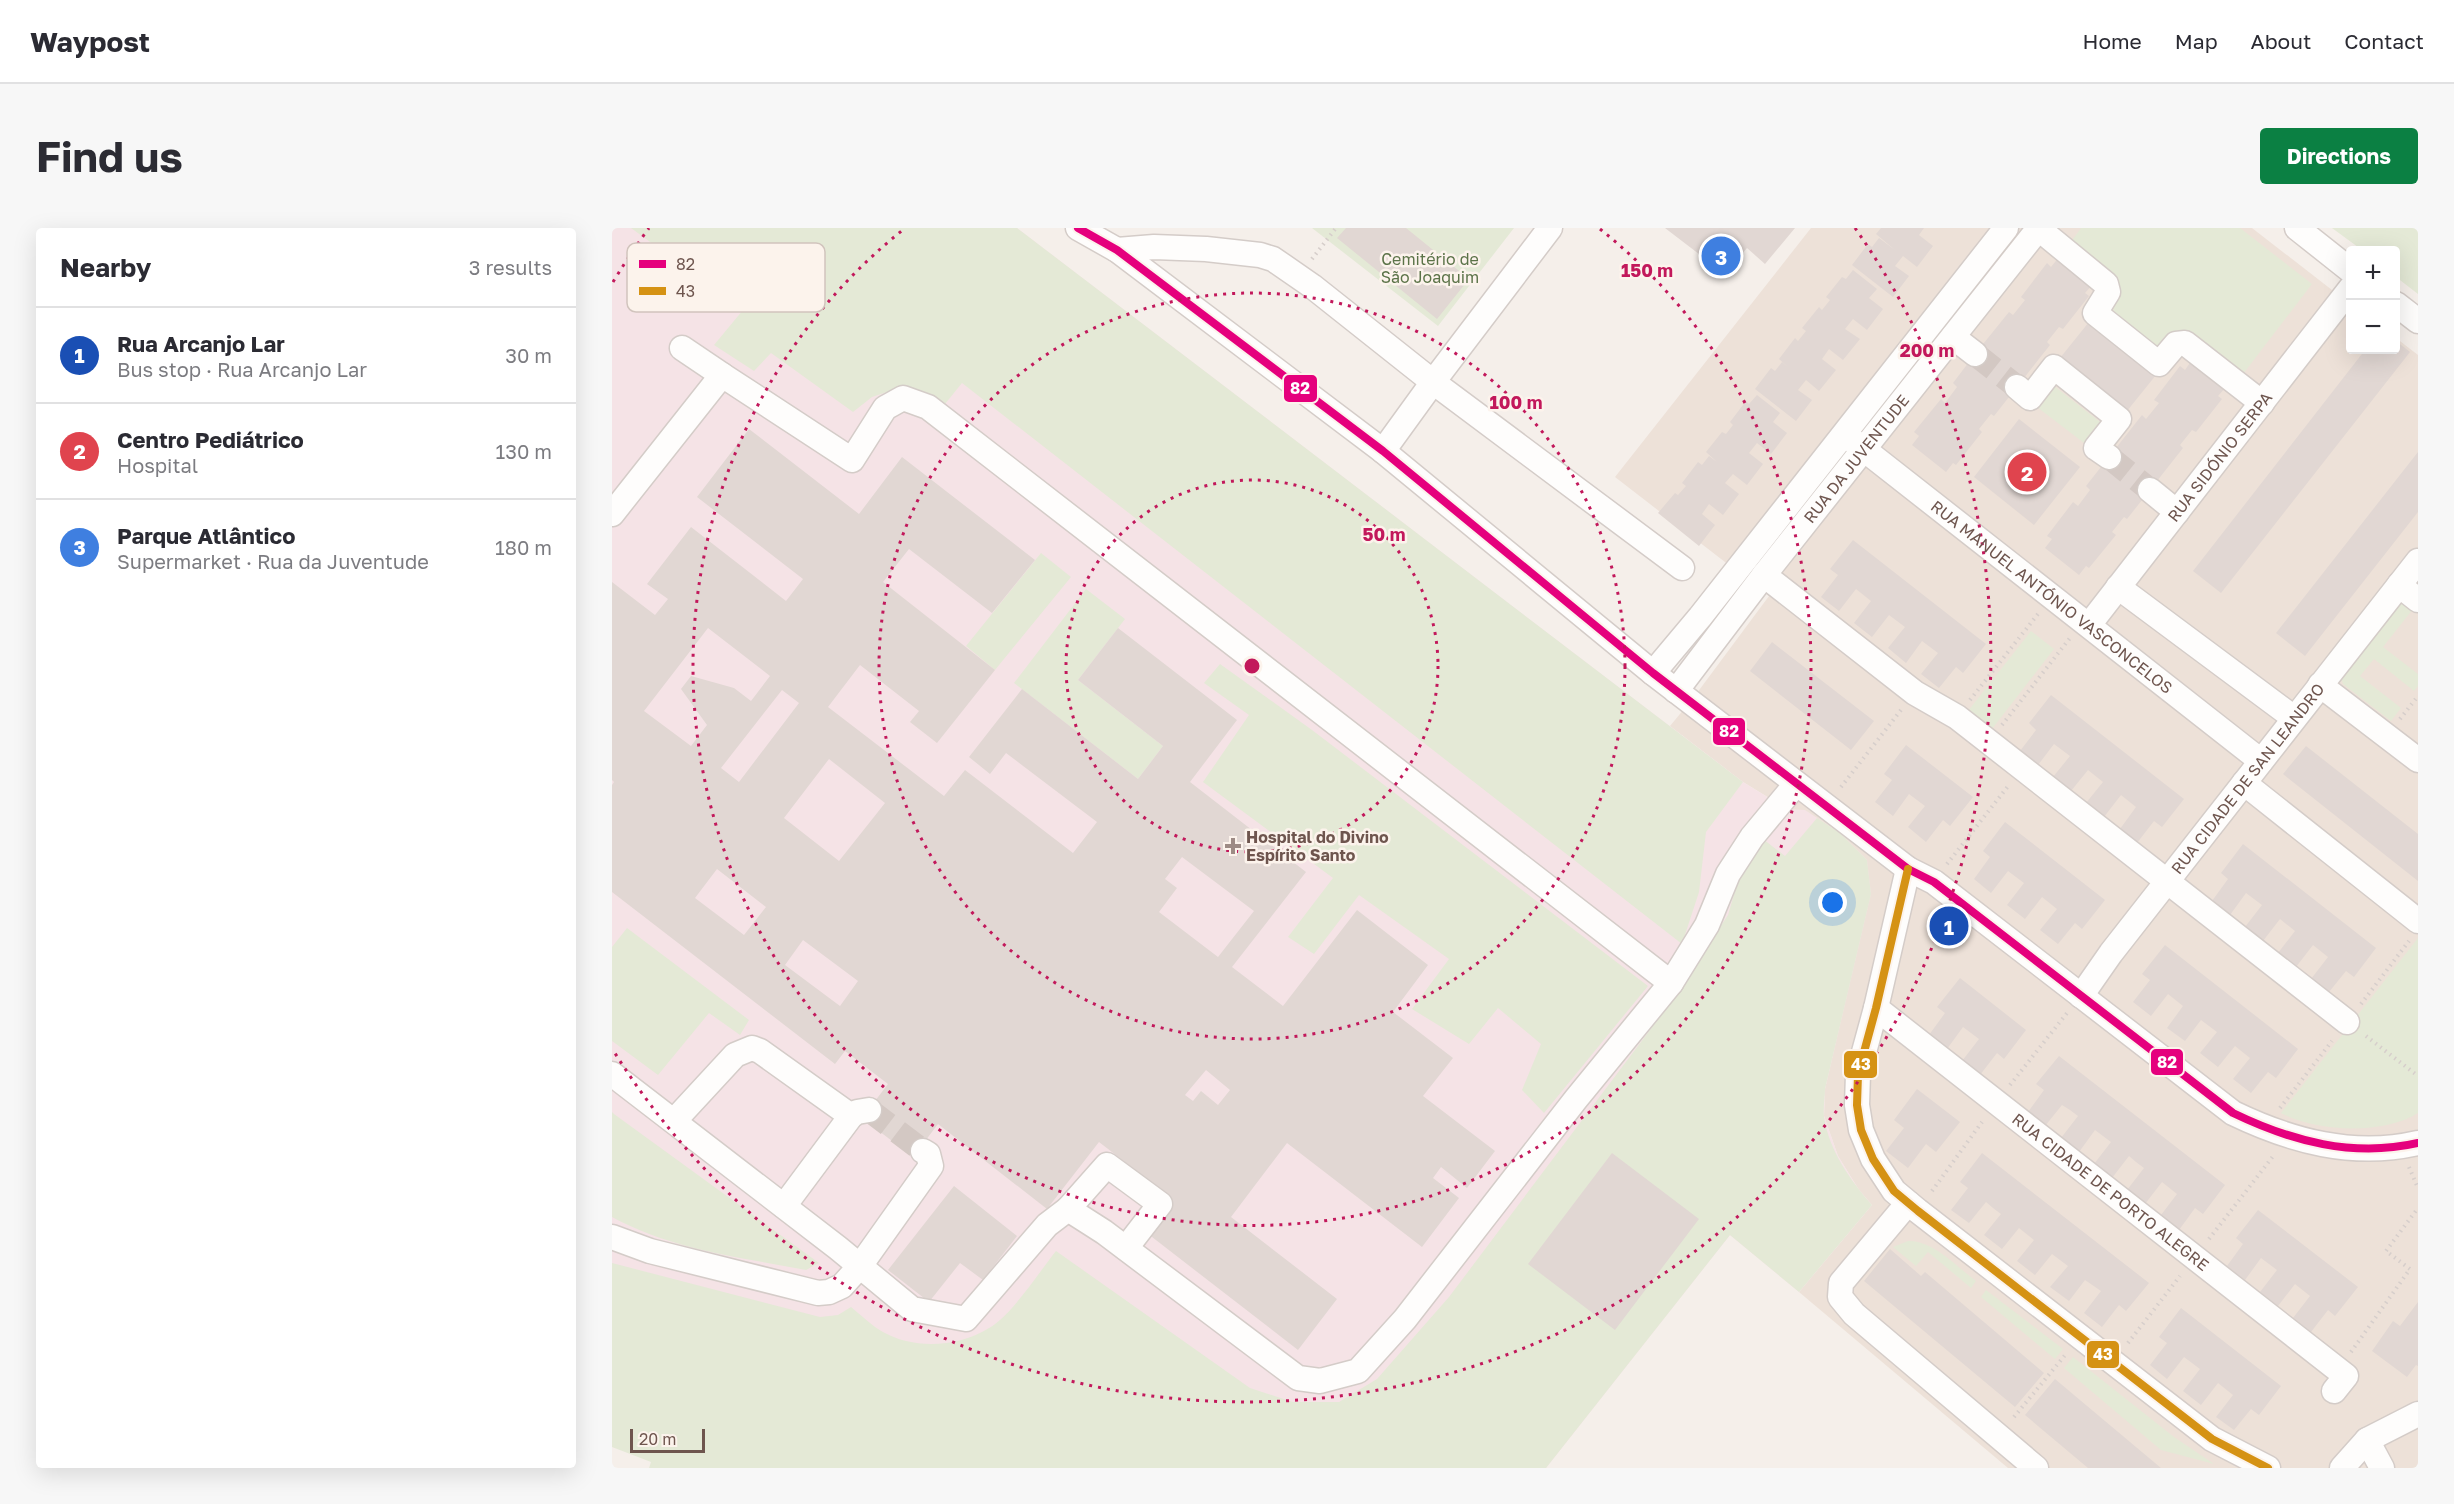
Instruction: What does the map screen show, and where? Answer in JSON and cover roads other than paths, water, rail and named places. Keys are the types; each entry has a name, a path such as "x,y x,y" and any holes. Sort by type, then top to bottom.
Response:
{"street":[{"path":"1078,228 1117,250 1383,451 1676,691 1908,869 1934,882 2233,1113 2288,1137 2351,1148 2400,1147 2418,1143"},
{"path":"1383,451 1550,228"},
{"name":"RUA DA JUVENTUDE","path":"1653,673 1700,617 2006,228"},
{"path":"2039,228 2106,284 2108,292 2095,313 2159,364 2176,344 2185,343 2262,403"},
{"name":"RUA DA JUVENTUDE","path":"1676,691 1764,575 2039,228"},
{"path":"2297,228 2346,267"},
{"path":"1117,250 1154,248 1236,251 1274,259 1433,382 1682,568"},
{"name":"RUA SIDÓNIO SERPA","path":"2086,622 2118,587 2346,294"},
{"path":"2400,307 2418,321"},
{"path":"1953,337 1975,354"},
{"path":"682,348 852,460 885,408 903,398 928,407 1671,983"},
{"path":"2017,387 2030,398 2054,368 2119,419 2096,447 2109,457"},
{"path":"612,514 722,375"},
{"name":"RUA MANUEL ANTÓNIO VASCONCELOS","path":"1843,433 2261,761"},
{"path":"2150,490 2177,512"},
{"name":"RUA CIDADE DE SAN LEANDRO","path":"2081,996 2088,983 2320,685 2409,593 2418,561"},
{"path":"1764,575 1915,693 1957,717 2347,1022"},
{"path":"2118,587 2294,718"},
{"path":"2320,685 2418,760"},
{"path":"2244,783 2418,921"},
{"path":"1068,1209 1126,1248 1298,1378 1320,1381 1358,1371 1405,1319 1576,1099 1671,983 1707,925 1728,874 1752,837 1796,784"},
{"path":"1908,869 1876,1008 1858,1074 1858,1113 1861,1130 1873,1159 1894,1191 1913,1207 2212,1439 2268,1468"},
{"name":"RUA CIDADE DE PORTO ALEGRE","path":"1876,1008 2194,1257 2340,1383"},
{"path":"674,1121 735,1054 752,1048 860,1113 784,1206"},
{"path":"612,1074 784,1206 912,1310 966,1319 1047,1225 1068,1209 1107,1165 1160,1204 1126,1248"},
{"path":"612,1237 650,1251 818,1293 829,1292 842,1286 860,1266 931,1166 928,1154 924,1151"},
{"path":"1913,1207 1841,1283 1840,1297 1854,1314 2036,1468"},
{"path":"2342,1468 2367,1440 2418,1414"},
{"path":"2367,1440 2382,1468"}],"tunnel":[{"path":"1975,354 2017,387"},
{"path":"2109,457 2150,490"},
{"path":"869,1110 923,1151"}],"place":[{"name":"Parque Atlântico","path":"1721,256"},
{"name":"Centro Pediátrico","path":"2027,472"},
{"name":"Hospital do Divino Espírito Santo","path":"1233,846"},
{"name":"Rua Arcanjo Lar","path":"1949,926"}],"park label":[{"name":"Cemitério de São Joaquim","path":"1430,268"}]}
